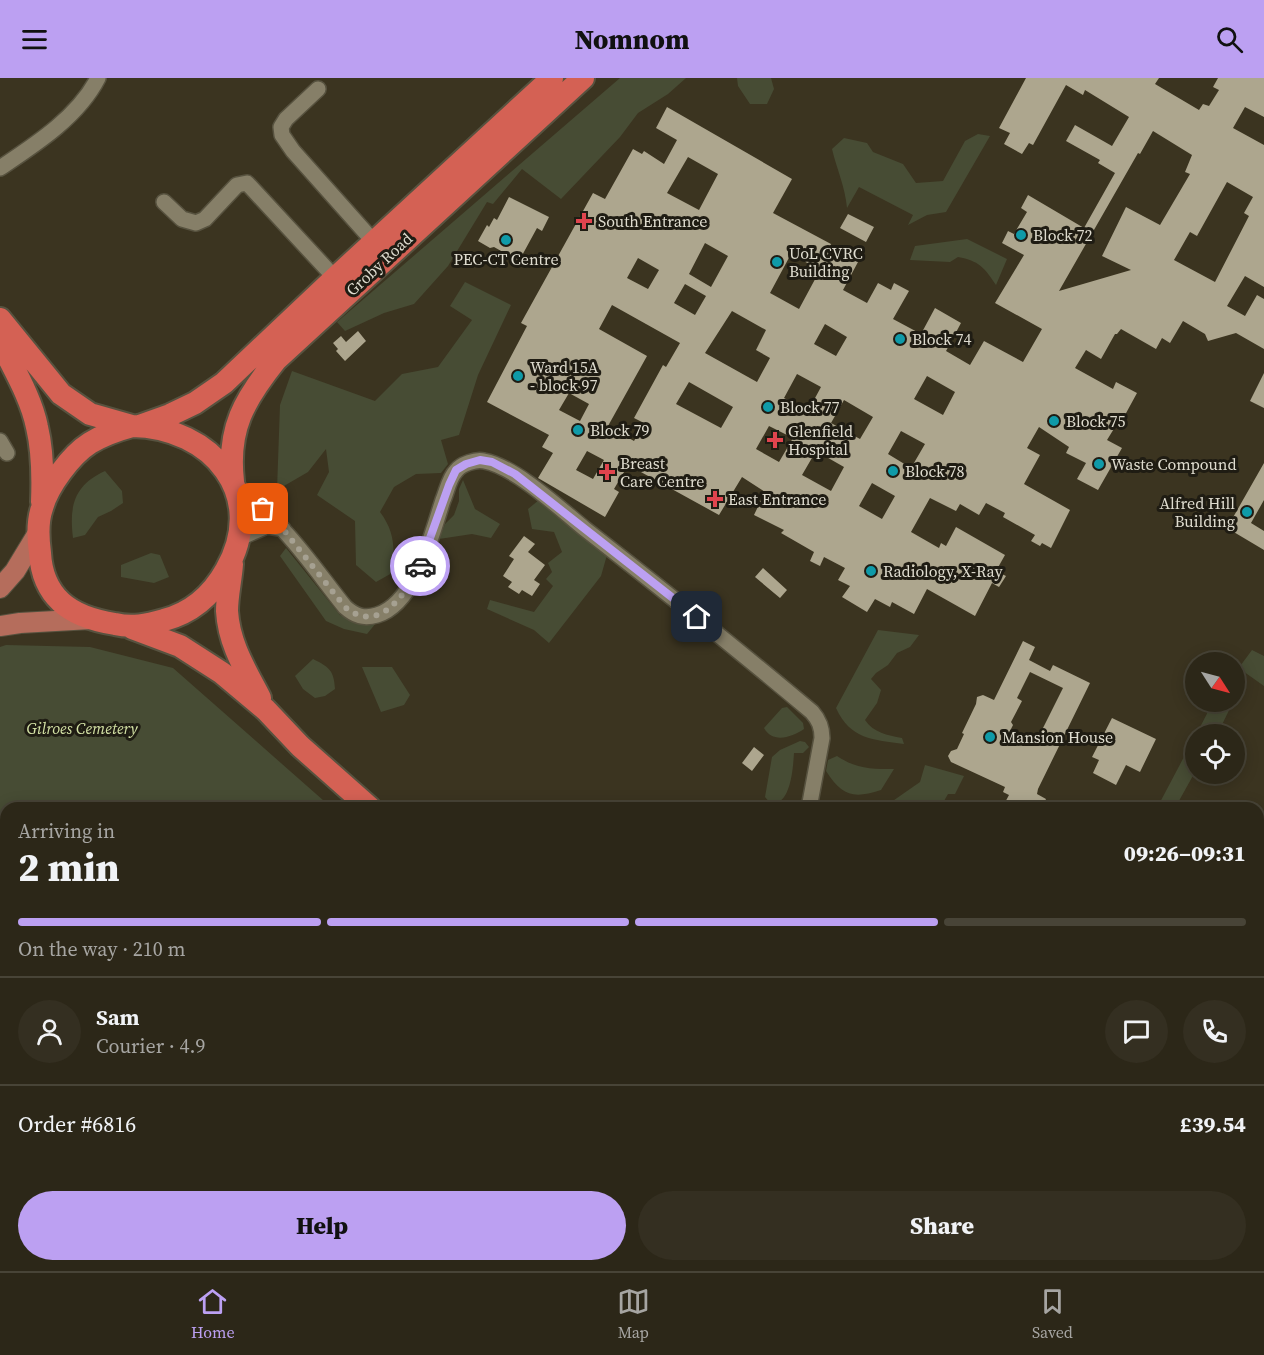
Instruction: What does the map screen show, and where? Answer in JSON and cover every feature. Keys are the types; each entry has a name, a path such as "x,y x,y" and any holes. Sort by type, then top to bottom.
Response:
{"highway":[{"name":"Groby Road","path":"136,426 170,416 195,403 224,383 552,78"},
{"name":"Groby Road","path":"235,487 231,459 237,422 253,389 276,360 583,78"},
{"path":"0,319 61,394 90,414 136,426 165,430 198,443 224,466 235,487 240,513 240,528 227,610 232,641 266,710"},
{"path":"0,341 26,394 38,428 43,465 42,507 38,533 40,559 44,578 54,595 70,609 91,619 130,627 187,650 222,673 266,710 300,746 363,802"},
{"path":"42,507 55,482 75,455 108,433 136,426"},
{"path":"130,627 175,617 197,604 212,590 235,550"}],"main road":[{"path":"0,588 15,571 38,533"},
{"path":"0,626 91,619"}],"street":[{"path":"0,168 49,134 76,108 98,78"},
{"path":"318,89 286,119 280,127 282,135 293,151 374,242"},
{"path":"164,202 183,219 196,223 205,219 237,184 247,183 335,278"},
{"path":"235,487 263,509 283,529 353,615 368,618 383,613 397,602 411,583 421,565 456,470 480,460 499,466 537,491 812,712 819,721 822,738 810,802"},
{"path":"235,550 244,536 267,526 283,529"}],"green space":[{"path":"620,78 686,78 668,94 638,113 620,137 561,199 522,169 493,204 487,202 448,266 414,304 384,313 345,331 337,322"},
{"path":"737,78 771,78 774,89 767,104 750,104 738,86"},
{"path":"978,134 990,136 946,212 927,215 908,225 913,215 859,187 847,208 832,149 844,138 867,143 873,152 903,164 916,183 943,181 965,141"},
{"path":"967,239 1007,259 996,285 980,266 965,259 958,257 950,262 910,260 915,246"},
{"path":"465,282 511,305 478,375 459,435 441,440 448,464 441,473 416,474 394,487 380,512 389,527 394,556 392,573 376,582 356,565 355,521 317,495 329,472 326,449 308,472 277,490 280,405 292,371 375,401 402,374 438,367 472,320 450,306"},
{"path":"105,471 122,491 123,503 98,517 85,535 73,538 72,516 76,498 86,483"},
{"path":"463,480 475,509 500,524 491,538 472,534 439,539 445,524 454,515"},
{"path":"539,500 607,555 601,576 549,643 534,630 487,609 490,600 534,612 553,586 546,579 552,572 548,563 562,552 554,532 532,529 528,509"},
{"path":"286,548 340,615 376,623 367,634 344,629 326,621 280,556"},
{"path":"151,553 160,555 169,577 154,583 121,577 121,565"},
{"path":"878,630 919,635 910,647 897,653 888,665 871,679 881,690 877,703 865,720 877,731 902,738 904,744 873,739 855,732 836,708"},
{"name":"Gilroes Cemetery","path":"6,645 90,647 173,668 325,802 0,802 0,647"},
{"path":"1252,650 1264,656 1264,686 1245,673 1245,659"},
{"path":"313,659 330,670 335,689 325,696 315,698 303,689 295,676"},
{"path":"362,667 392,667 410,695 404,705 381,712"},
{"path":"787,707 803,723 804,729 783,738 772,736 764,728 782,708"},
{"path":"1208,712 1228,712 1222,724 1202,724"},
{"path":"800,741 805,742 809,747 803,753 794,753 792,776 783,799 779,802 769,802 765,797 772,757 780,750"},
{"path":"1185,755 1185,784 1188,784 1178,802 1160,802"},
{"path":"837,756 858,766 894,769 881,790 856,795 837,786 826,771 828,760"},
{"path":"925,765 964,776 955,794 948,794 943,802 891,802 920,782"}],"building":[{"path":"1026,78 1159,78 1155,84 1199,110 1203,104 1209,106 1219,90 1213,87 1218,78 1264,78 1264,117 1245,107 1233,128 1264,145 1264,287 1245,276 1227,306 1245,316 1257,295 1264,299 1264,349 1236,333 1208,341 1205,334 1183,321 1170,343 1162,338 1156,349 1121,329 1115,334 1101,359 1086,350 1075,368 1113,389 1116,382 1137,393 1107,440 1122,448 1098,490 1077,479 1086,463 1066,453 1069,447 1039,427 1027,448 1040,455 1024,484 1070,510 1051,548 1031,541 1035,535 1003,517 1005,513 986,503 979,515 960,504 956,511 930,498 911,532 939,548 941,543 946,546 956,527 1005,555 996,571 1006,576 999,587 992,583 975,616 927,589 914,614 892,602 890,607 875,599 867,612 842,597 850,586 838,580 845,568 824,557 820,566 810,561 814,552 781,533 784,530 754,515 765,492 742,477 719,515 630,466 627,467 614,489 619,492 605,517 538,478 553,453 542,447 549,435 487,402 527,326 521,323 593,193 605,199 633,149 642,154 644,151 664,164 677,140 656,128 667,107 792,179 773,213 831,244 830,247 858,262 843,290 867,303 878,283 891,290 894,283 909,291 893,319 921,334 935,308 961,323 946,351 970,365 984,341 1023,362 1042,329 995,303 1024,255 1002,243 1008,231 1014,234 1027,212 1021,208 1028,195 1084,228 1115,173 1098,163 1100,160 1066,141 1075,125 1112,146 1129,117 1085,90 1083,95 1066,85 1033,145 1029,143 1022,154 1004,144 1010,133 999,128","holes":["1153,131 1192,155 1185,172 1190,174 1160,225 1126,207 1102,256 1131,270 1059,291","688,157 718,174 699,210 667,193","1227,182 1253,197 1244,213 1249,216 1215,282 1174,260 1190,232 1197,236","705,243 728,256 711,287 689,274","791,254 820,270 799,309 770,293","638,258 659,270 648,289 627,278","685,284 706,296 695,315 674,303","612,305 680,343 666,367 663,365 634,418 644,423 634,441 608,426 647,356 599,329","732,311 766,330 756,350 770,358 757,382 705,353","825,324 847,337 836,356 814,344","797,374 821,387 808,411 784,398","927,376 955,392 943,415 914,399","689,382 733,407 721,428 676,404","569,393 589,404 580,421 559,410","844,400 873,417 860,439 831,423","769,426 793,438 779,462 756,449","901,431 925,444 911,468 888,454","587,451 604,460 593,479 576,470","816,451 844,467 831,491 802,475","872,483 895,496 882,519 859,506"]},
{"path":"509,197 549,217 542,231 537,228 519,261 478,241 487,225 489,227 494,218 497,220"},
{"path":"848,214 874,227 866,242 840,228"},
{"path":"358,331 366,341 345,361 336,351 338,349 333,343 341,336 346,342"},
{"path":"1264,373 1264,408 1250,401"},
{"name":"Alfred Hill Building","path":"1264,463 1264,500 1251,523 1264,531 1264,550 1227,528"},
{"path":"524,536 535,544 528,552 545,565 534,580 540,584 532,596 522,590 519,594 508,587 512,582 503,576 514,559 509,556"},
{"path":"763,568 787,590 780,598 755,577"},
{"path":"1023,641 1035,647 1029,660 1050,671 1053,665 1090,683 1038,789 1037,794 1046,799 1045,802 1005,802 1009,795 1003,792 1005,787 951,762 948,756 951,751 957,749 977,697 983,695 994,700","holes":["1030,672 1063,688 1034,746 1009,733 1013,725 1011,722 1022,701 1017,698"]},
{"path":"1112,718 1156,739 1140,772 1126,765 1116,785 1093,773 1099,760 1092,757"},
{"path":"754,747 764,755 752,771 742,763"}],"way so far":[{"path":"263,509 283,529 353,615 368,618 383,613 397,602 420,566"}],"place":[{"name":"South Entrance","path":"584,221"},
{"name":"Block 72","path":"1021,235"},
{"name":"PEC-CT Centre","path":"506,240"},
{"name":"UoL CVRC Building","path":"777,262"},
{"name":"Block 74","path":"900,339"},
{"name":"Ward 15A - block 97","path":"518,376"},
{"name":"Block 77","path":"768,407"},
{"name":"Block 75","path":"1054,421"},
{"name":"Block 79","path":"578,430"},
{"name":"Glenfield Hospital","path":"775,440"},
{"name":"Waste Compound","path":"1099,464"},
{"name":"Block 78","path":"893,471"},
{"name":"Breast Care Centre","path":"607,472"},
{"name":"East Entrance","path":"715,499"},
{"name":"Alfred Hill Building","path":"1247,512"},
{"name":"Radiology, X-Ray","path":"871,571"},
{"name":"Mansion House","path":"990,737"}],"route":[{"path":"420,566 456,470 480,460 492,462 515,474 697,617"}]}
